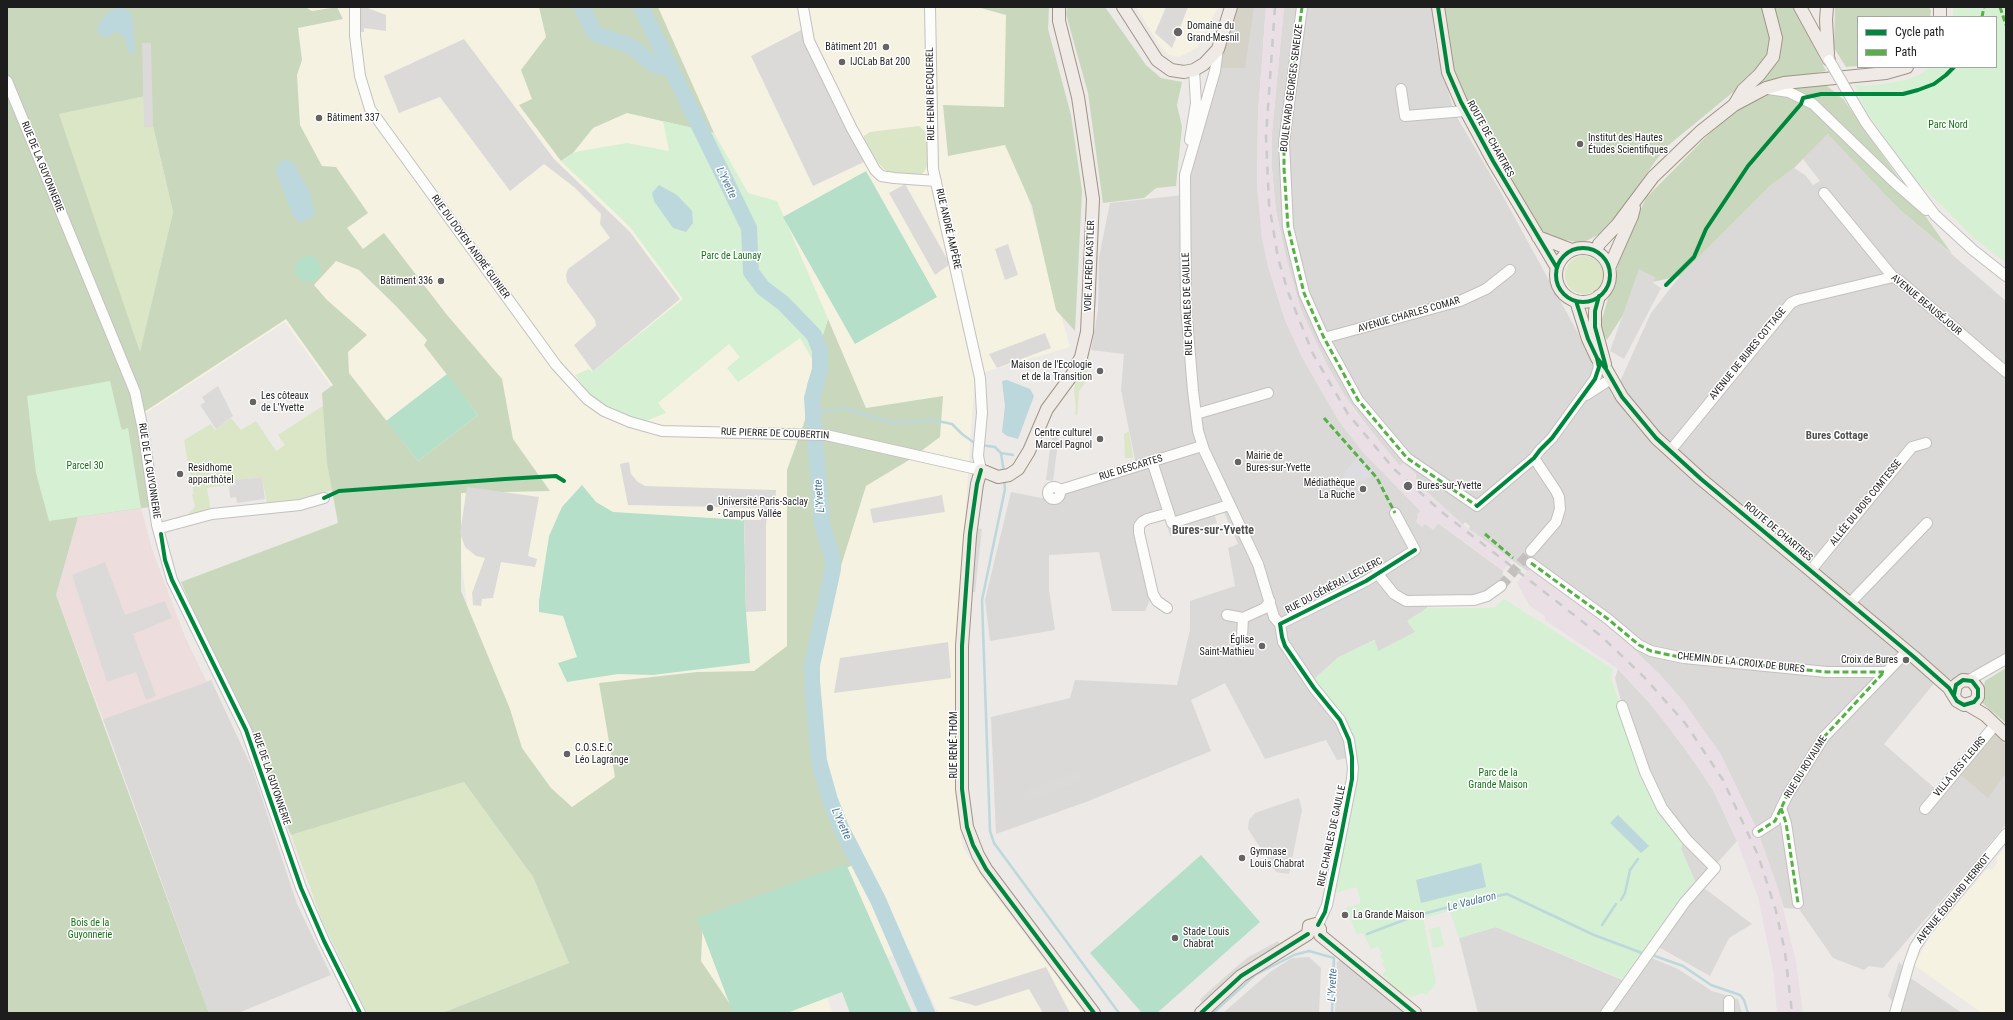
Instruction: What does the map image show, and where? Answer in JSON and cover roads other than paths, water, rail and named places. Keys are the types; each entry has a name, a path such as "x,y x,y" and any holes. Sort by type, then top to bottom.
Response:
{"main road":[{"name":"VOIE ALFRED KASTLER","path":"981,470 1004,476 1018,469 1047,409 1072,375 1081,357 1088,332 1093,199 1078,98 1059,21 1059,7"},
{"path":"1123,7 1153,54 1164,66 1177,72 1194,70"},
{"name":"RUE CHARLES DE GAULLE","path":"1194,70 1204,64 1218,49 1231,7"},
{"name":"ROUTE DE CHARTRES","path":"1438,7 1448,72 1465,111 1557,268"},
{"path":"1734,105 1743,90 1759,75 1773,56 1776,38 1768,7"},
{"path":"1800,7 1829,60"},
{"path":"1827,7 1826,20 1829,60"},
{"path":"1596,251 1599,244 1617,225 1653,177 1700,132 1734,105 1766,88 1803,80 1886,73 1904,68"},
{"path":"1609,268 1632,216 1636,198"},
{"path":"1538,237 1572,250"},
{"path":"1584,248 1596,251 1606,261 1609,268 1609,281 1606,289 1600,296 1588,301 1576,300 1568,297 1560,288 1556,277 1557,268 1562,258 1572,250 1584,248"},
{"name":"ROUTE DE CHARTRES","path":"1600,296 1595,311 1595,322 1609,374"},
{"name":"ROUTE DE CHARTRES","path":"1576,300 1588,339 1597,358 1633,411 1670,450 1932,672 1949,688 1954,695"},
{"name":"RUE RENÉ THOM","path":"981,470 977,484 970,536 962,646 962,789 967,827 973,845 986,869 1094,1013"},
{"name":"ROUTE DE CHARTRES","path":"1932,672 1965,680"},
{"path":"1985,715 1974,682 1965,680 1956,685 1954,695 1960,704 1968,705 1985,715 2006,735"},
{"path":"1968,705 1974,702 1978,693"},
{"path":"1201,1013 1241,976 1315,931 1415,1013"}],"street":[{"name":"RUE DU DOYEN ANDRÉ GUINIER","path":"355,7 355,36 360,76 370,109 467,244 556,365 587,399 604,411 630,422 662,430"},
{"name":"RUE ANDRÉ AMPÈRE","path":"803,7 809,40 852,129 875,170 881,176 936,181 978,368 982,397 978,456 981,470"},
{"name":"RUE HENRI BECQUEREL","path":"930,7 933,159 936,181"},
{"name":"BOULEVARD GEORGES SENEUZE","path":"1302,7 1284,142 1286,200 1288,227 1298,272 1304,293 1324,338 1358,400 1407,458 1477,506 1534,458"},
{"name":"RUE CHARLES DE GAULLE","path":"1218,49 1215,71 1185,175 1186,306 1196,414 1203,448 1258,564 1274,617 1280,624 1285,646 1314,688 1340,720 1349,740 1352,757 1352,779 1325,912 1315,931"},
{"path":"1829,60 1866,123 1936,215 1973,250 2006,276"},
{"name":"RUE CHARLES DE GAULLE","path":"1189,158 1190,132 1196,103 1194,70"},
{"name":"RUE DE LA GUYONNERIE","path":"7,81 135,392 143,432 157,525 160,528 165,560 172,580 246,730 300,888 324,941 360,1013"},
{"path":"1766,88 1789,92 1813,104 1900,188 1920,205 1936,215"},
{"path":"1401,89 1405,116 1465,111"},
{"name":"AVENUE BEAUSÉJOUR","path":"1824,193 1893,277 1900,281 2006,372"},
{"name":"AVENUE CHARLES COMAR","path":"1324,338 1460,301 1486,289 1510,270"},
{"name":"AVENUE DE BURES COTTAGE","path":"1670,450 1791,303 1797,300 1893,277"},
{"path":"1531,551 1556,522 1560,510 1556,491 1534,458 1584,396 1598,373 1597,358"},
{"path":"1584,396 1609,374"},
{"path":"1196,414 1268,393"},
{"name":"RUE PIERRE DE COUBERTIN","path":"662,430 826,435 981,470"},
{"name":"ALLÉE DU BOIS COMTESSE","path":"1811,570 1912,447 1926,442"},
{"name":"RUE DESCARTES","path":"1060,490 1152,461 1203,448"},
{"path":"1152,461 1172,523 1229,505"},
{"path":"160,528 212,514 300,505 324,498"},
{"path":"1167,608 1157,601 1153,594 1139,533 1139,526 1147,519 1169,512"},
{"name":"RUE DU GÉNÉRAL LECLERC","path":"1280,624 1377,573 1415,550 1395,513"},
{"path":"1850,603 1926,523"},
{"name":"CHEMIN DE LA CROIX DE BURES","path":"1531,564 1608,618 1639,645 1651,651 1684,658 1811,670 1884,672"},
{"path":"1377,573 1394,594 1406,601 1479,600 1494,592 1501,586"},
{"path":"1227,615 1243,618 1265,608 1270,601"},
{"path":"1242,637 1243,618"},
{"name":"RUE DU ROYAUME","path":"1758,832 1775,821 1787,796 1824,737 1884,672 1907,651"},
{"path":"1965,680 1990,669 2006,659"},
{"path":"1978,693 1990,669"},
{"path":"1606,1013 1685,902 1715,868 1687,840 1662,808 1645,772 1622,706"},
{"name":"VILLA DES FLEURS","path":"1925,809 1995,725"},
{"path":"1781,808 1786,823 1798,903"},
{"name":"AVENUE ÉDOUARD HERRIOT","path":"1895,1013 1915,947 1925,932 2006,834"},
{"path":"1729,1001 1729,1013"}],"water":[{"path":"116,8 125,9 132,15 135,53 129,54 125,38 116,31 108,38 97,33 98,27 105,15"},
{"path":"282,159 293,162 310,193 315,215 301,223 293,216 275,169"},
{"path":"659,185 677,195 692,211 693,223 686,232 673,228 654,201 652,193"},
{"path":"1007,380 1030,389 1034,396 1018,439 1007,436 1002,432 1005,406 1002,381"},
{"path":"1618,815 1649,846 1641,853 1610,823"},
{"path":"1481,863 1486,887 1421,903 1416,880"}],"waterway":[{"path":"582,7 593,31 598,35 626,44 635,49 654,65 670,69"},
{"name":"L'Yvette","path":"641,7 749,228 751,272 763,288 783,303 814,335 820,350 820,370 812,398 822,524 832,556 833,569 812,665 819,761 830,800 841,828 878,900 927,1013"},
{"path":"813,413 845,408 892,423 933,420 952,424 962,434 976,444"},
{"path":"981,445 995,447 1001,453 1004,473"},
{"path":"1001,453 1013,455"},
{"path":"1004,480 1005,489 982,600 990,831 994,843 1119,1013"},
{"path":"1621,900 1625,893 1630,870 1638,859"},
{"name":"Le Vaularon","path":"1367,934 1412,917 1467,902 1507,894 1594,935 1642,953"},
{"path":"1602,925 1616,904"},
{"name":"Le Vaularon","path":"1213,1013 1255,975 1294,955 1309,951 1334,958 1332,1013"},
{"name":"Le Vaularon","path":"1652,955 1683,966 1711,985 1740,995 1744,1000 1748,1013"}],"tunnel":[{"path":"1501,586 1531,551"}],"railway":[{"path":"1275,7 1266,136 1269,204 1278,258 1288,292 1313,354 1348,414 1394,469 1443,513 1601,636 1644,677 1685,723 1723,780 1758,855 1776,911 1785,952 1792,1013"}],"place":[{"name":"Domaine du Grand-Mesnil","path":"1178,32"},
{"name":"Bâtiment 201","path":"886,47"},
{"name":"IJCLab Bat 200","path":"842,62"},
{"name":"Bâtiment 337","path":"319,118"},
{"name":"Institut des Hautes Études Scientifiques","path":"1580,144"},
{"name":"Bâtiment 336","path":"441,281"},
{"name":"Maison de l'Ecologie et de la Transition","path":"1100,371"},
{"name":"Les côteaux de L'Yvette","path":"253,402"},
{"name":"Centre culturel Marcel Pagnol","path":"1100,439"},
{"name":"Mairie de Bures-sur-Yvette","path":"1238,462"},
{"name":"Residhome apparthôtel","path":"180,474"},
{"name":"Bures-sur-Yvette","path":"1408,486"},
{"name":"Médiathèque La Ruche","path":"1363,489"},
{"name":"Université Paris-Saclay - Campus Vallée","path":"710,508"},
{"name":"Église Saint-Mathieu","path":"1262,646"},
{"name":"Croix de Bures","path":"1906,660"},
{"name":"C.O.S.E.C Léo Lagrange","path":"567,754"},
{"name":"Gymnase Louis Chabrat","path":"1242,858"},
{"name":"La Grande Maison","path":"1345,915"},
{"name":"Stade Louis Chabrat","path":"1175,938"}],"district":[{"name":"Bures Cottage","path":"1837,436"},
{"name":"Bures-sur-Yvette","path":"1213,531"}],"park label":[{"name":"Parc Nord","path":"1948,125"},
{"name":"Parc de Launay","path":"731,256"},
{"name":"Parcel 30","path":"85,466"},
{"name":"Parc de la Grande Maison","path":"1498,778"},
{"name":"Bois de la Guyonnerie","path":"90,928"}]}
